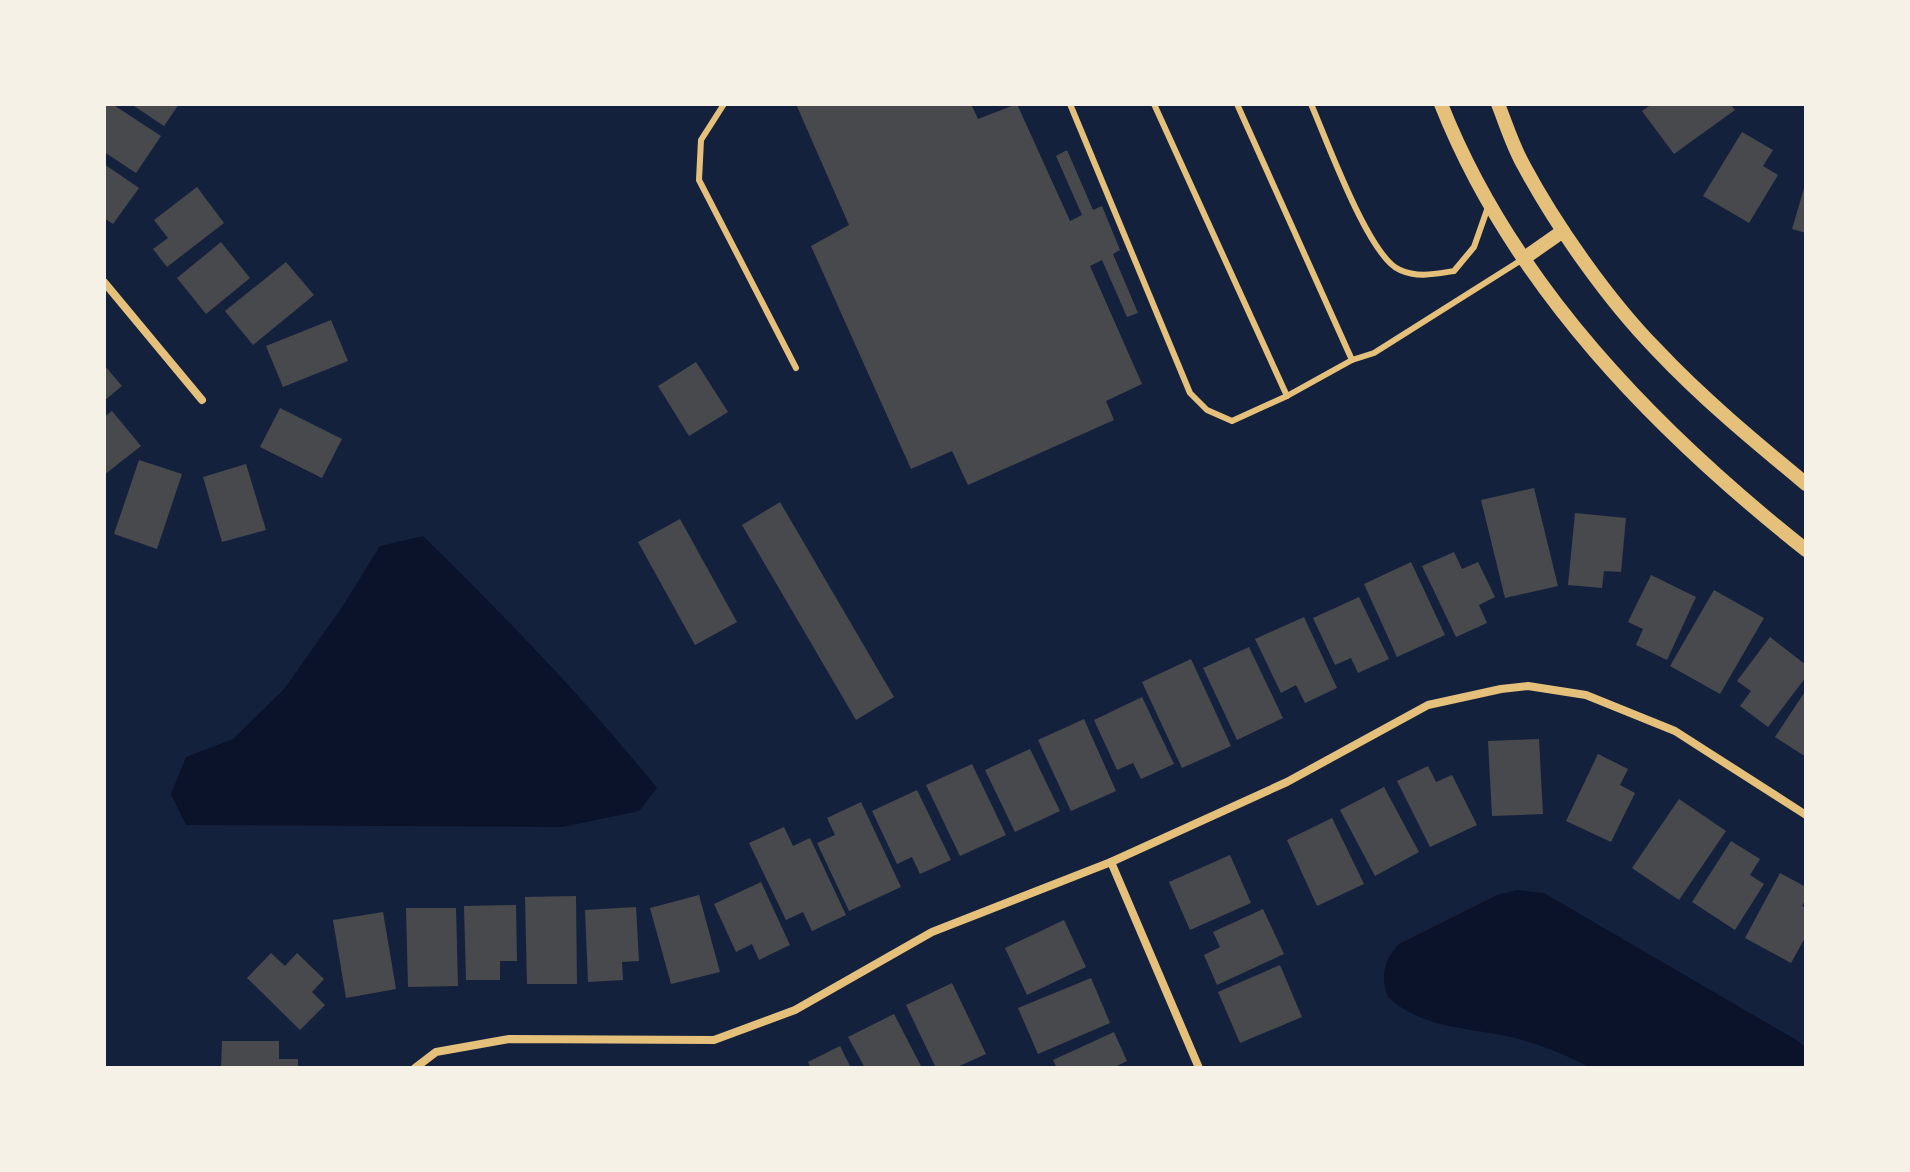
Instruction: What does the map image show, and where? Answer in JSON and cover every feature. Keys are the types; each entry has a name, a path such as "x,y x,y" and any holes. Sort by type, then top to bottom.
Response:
{"street":[{"path":"1441,104 1488,205 1523,259 1589,344 1663,425 1748,505 1806,550"},
{"path":"1498,104 1523,165 1563,231 1655,349 1752,439 1806,484"},
{"path":"1523,259 1563,231"},
{"path":"104,282 202,400"},
{"path":"415,1068 436,1052 509,1039 714,1040 795,1010 932,932 1111,862 1287,782 1428,705 1501,689 1528,686 1586,695 1675,731 1806,815"},
{"path":"1111,862 1199,1068"}],"lane":[{"path":"724,104 701,140 699,180 796,368"},
{"path":"1070,104 1190,393 1207,410 1232,421 1287,396 1352,360 1374,353 1523,259"},
{"path":"1154,104 1287,396"},
{"path":"1237,104 1352,360"},
{"path":"1311,104 1372,243 1396,269 1421,276 1454,271 1474,247 1488,205"}],"water":[{"path":"423,536 544,659 657,788 639,811 563,827 186,825 171,794 186,757 233,739 284,689 342,607 380,546"},
{"path":"1517,890 1544,893 1798,1041 1806,1048 1806,1068 1590,1068 1525,1041 1432,1022 1416,1016 1388,997 1385,969 1399,944 1497,895"}],"building":[{"path":"104,104 112,104 161,136 136,173 104,152"},
{"path":"131,104 179,104 164,126"},
{"path":"796,104 971,104 978,119 1017,104 1070,221 1082,215 1056,156 1067,150 1093,210 1102,206 1120,250 1113,254 1138,313 1127,317 1102,260 1090,266 1142,384 1106,401 1114,420 968,485 952,451 911,469 811,246 849,225"},
{"path":"1652,104 1730,104 1735,110 1674,154 1642,111"},
{"path":"1742,132 1773,150 1763,166 1778,175 1749,223 1703,196"},
{"path":"104,164 139,188 113,224 104,218"},
{"path":"1806,186 1806,233 1792,229"},
{"path":"197,187 224,223 167,267 153,249 168,238 154,220"},
{"path":"221,242 250,278 206,314 177,278"},
{"path":"286,262 314,295 253,345 225,311"},
{"path":"331,320 348,361 283,387 266,346"},
{"path":"696,362 728,412 689,436 658,386"},
{"path":"104,365 122,386 104,401"},
{"path":"280,408 342,439 322,478 260,447"},
{"path":"112,411 141,446 104,475 104,417"},
{"path":"139,460 182,474 157,549 114,534"},
{"path":"246,464 266,530 222,542 203,477"},
{"path":"1534,488 1558,586 1505,598 1481,500"},
{"path":"780,502 894,697 856,720 742,525"},
{"path":"1575,513 1626,518 1621,572 1604,571 1602,588 1568,585"},
{"path":"680,519 737,622 695,645 638,542"},
{"path":"1454,552 1462,569 1478,562 1495,597 1479,605 1487,623 1456,637 1422,566"},
{"path":"1411,562 1445,635 1397,657 1364,584"},
{"path":"1651,575 1696,597 1667,660 1636,645 1643,629 1628,622"},
{"path":"1714,590 1764,618 1720,694 1670,666"},
{"path":"1359,597 1389,659 1358,673 1351,658 1335,665 1313,618"},
{"path":"1304,617 1337,688 1305,703 1296,685 1281,693 1255,639"},
{"path":"1770,637 1806,665 1806,677 1768,727 1740,706 1751,691 1737,681"},
{"path":"1249,647 1283,718 1237,740 1203,668"},
{"path":"1191,659 1231,746 1182,768 1142,682"},
{"path":"1806,690 1806,757 1775,737"},
{"path":"1142,697 1174,764 1141,779 1133,763 1117,770 1094,720"},
{"path":"1084,719 1116,791 1071,811 1038,740"},
{"path":"1539,739 1543,814 1492,816 1488,741"},
{"path":"1030,749 1060,811 1015,832 985,770"},
{"path":"1598,754 1628,769 1620,785 1635,793 1611,842 1566,821"},
{"path":"972,764 1006,835 960,856 926,785"},
{"path":"1428,766 1436,782 1452,775 1477,825 1430,847 1397,781"},
{"path":"1384,787 1419,852 1375,876 1340,810"},
{"path":"917,790 951,860 920,874 912,857 897,864 872,811"},
{"path":"1679,799 1726,831 1679,900 1632,868"},
{"path":"861,802 901,887 849,911 817,843 835,835 827,818"},
{"path":"1332,818 1364,884 1317,906 1287,840"},
{"path":"784,827 793,846 810,838 846,915 812,931 803,912 786,920 749,843"},
{"path":"1731,841 1760,859 1750,875 1764,884 1735,930 1692,902"},
{"path":"1230,855 1251,903 1190,930 1169,882"},
{"path":"1780,873 1806,887 1806,899 1802,906 1806,908 1806,936 1791,963 1745,938"},
{"path":"761,882 790,945 759,960 752,944 736,952 714,904"},
{"path":"699,895 720,972 671,984 650,908"},
{"path":"576,896 577,984 527,984 525,897"},
{"path":"516,905 517,961 500,961 500,980 466,980 464,906"},
{"path":"636,907 639,961 622,962 623,980 588,982 585,910"},
{"path":"406,908 456,908 458,986 408,987"},
{"path":"1263,909 1284,954 1217,985 1204,955 1220,947 1213,932"},
{"path":"383,912 396,989 346,998 333,920"},
{"path":"1064,920 1086,967 1027,995 1005,948"},
{"path":"271,953 285,966 297,953 324,979 312,992 325,1005 300,1030 247,978"},
{"path":"1280,965 1302,1017 1240,1043 1218,992"},
{"path":"1091,978 1110,1023 1038,1054 1018,1008"},
{"path":"952,983 986,1054 955,1068 936,1068 906,1005"},
{"path":"894,1014 922,1068 865,1068 848,1037"},
{"path":"1114,1032 1127,1061 1118,1068 1057,1068 1053,1060"},
{"path":"222,1041 279,1041 279,1059 298,1059 298,1068 221,1068"},
{"path":"840,1046 851,1068 811,1068 808,1062"}]}
